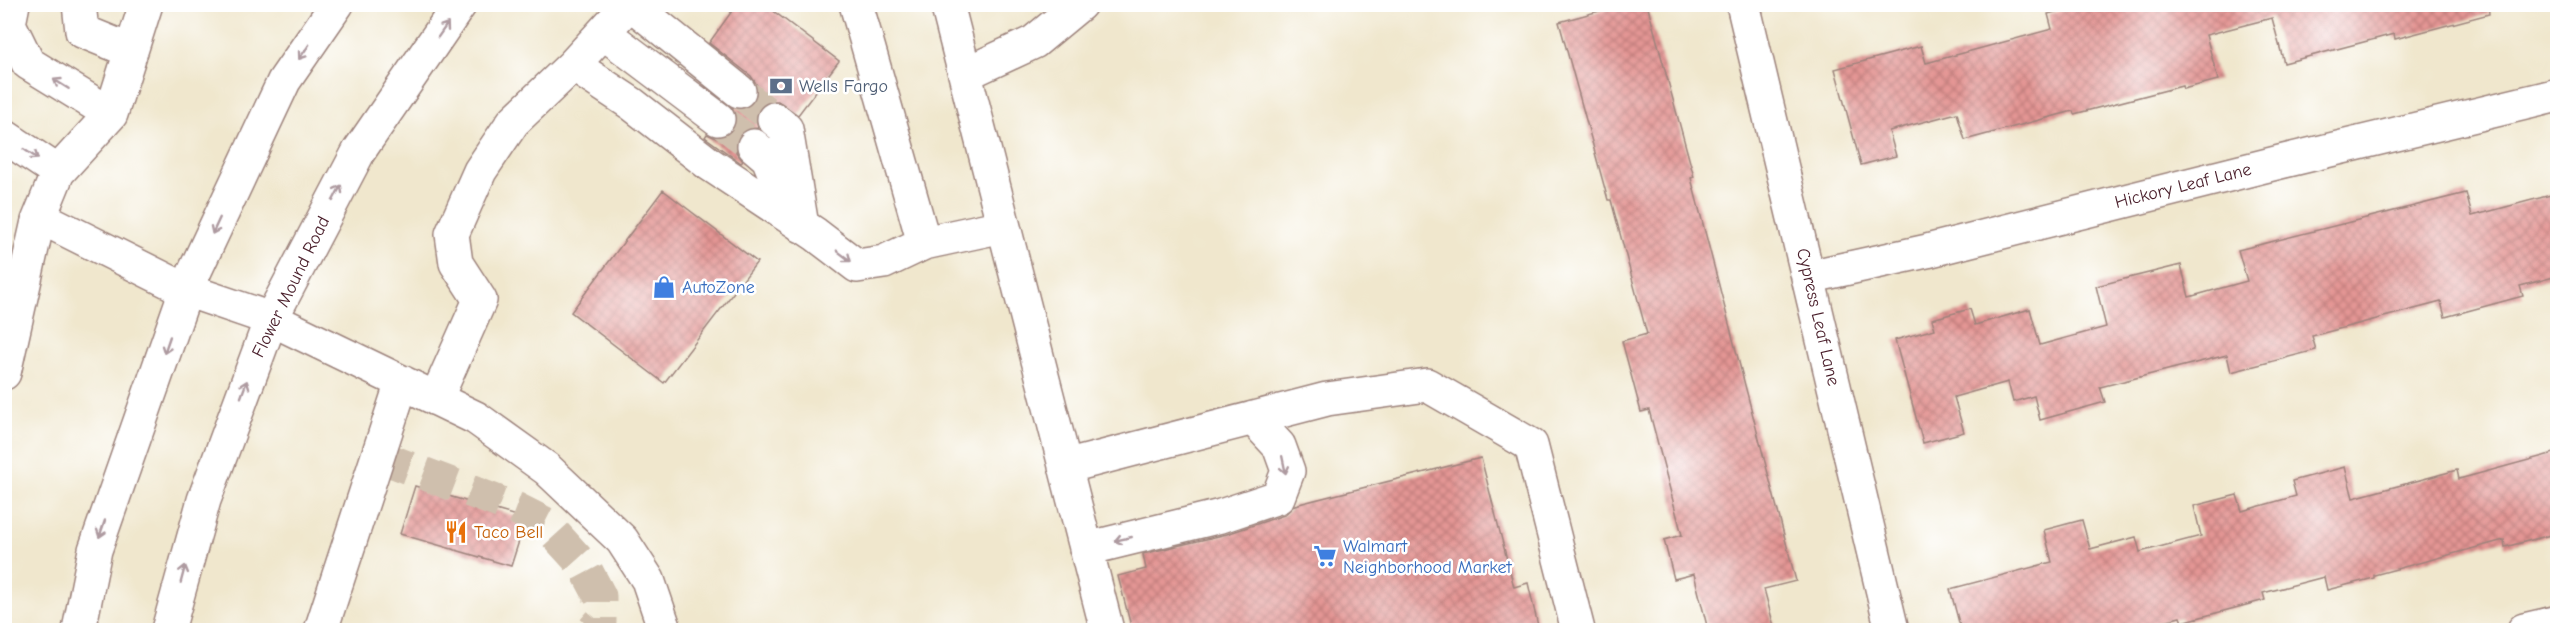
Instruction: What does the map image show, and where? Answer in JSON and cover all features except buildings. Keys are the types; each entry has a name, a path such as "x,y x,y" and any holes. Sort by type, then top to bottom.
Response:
{"main road":[{"path":"13,4 9,24 28,63 111,114"},
{"path":"79,4 82,31 131,51"},
{"path":"4,373 40,218 58,172 111,114 146,4"},
{"path":"79,630 95,550 186,290 284,81 338,4"},
{"name":"Flower Mound Road","path":"168,630 204,500 271,319 359,151 460,4"},
{"path":"856,4 924,243"},
{"path":"947,4 1107,630"},
{"path":"965,74 1034,42 1080,4"},
{"name":"Cypress Leaf Lane","path":"1743,4 1892,630"},
{"path":"607,29 632,104 708,163 793,219 857,266 884,262 924,243 1004,226"},
{"path":"607,29 723,113 607,29"},
{"path":"436,399 480,300 456,263 452,234 480,171 513,122 607,29"},
{"name":"Hickory Leaf Lane","path":"1808,277 1927,251 2558,95"},
{"path":"786,129 793,219 763,179 758,140 786,129"},
{"path":"4,136 58,172"},
{"path":"40,218 186,290 271,319 476,418 548,469 622,540 648,580 665,630"},
{"path":"321,630 402,382"},
{"path":"1065,467 1327,399 1427,385 1531,444 1578,630"},
{"path":"1086,549 1221,516 1278,497 1288,471 1279,446 1253,418"},
{"path":"2524,630 2558,622"}],"tunnel":[{"path":"739,91 774,119"},
{"path":"718,119 754,146"},
{"path":"378,456 517,509 545,523 584,566 600,596 600,622 593,630"}],"place":[{"name":"Wells Fargo","path":"781,86"},
{"name":"AutoZone","path":"664,287"},
{"name":"Taco Bell","path":"456,532"},
{"name":"Walmart Neighborhood Market","path":"1325,556"}]}
